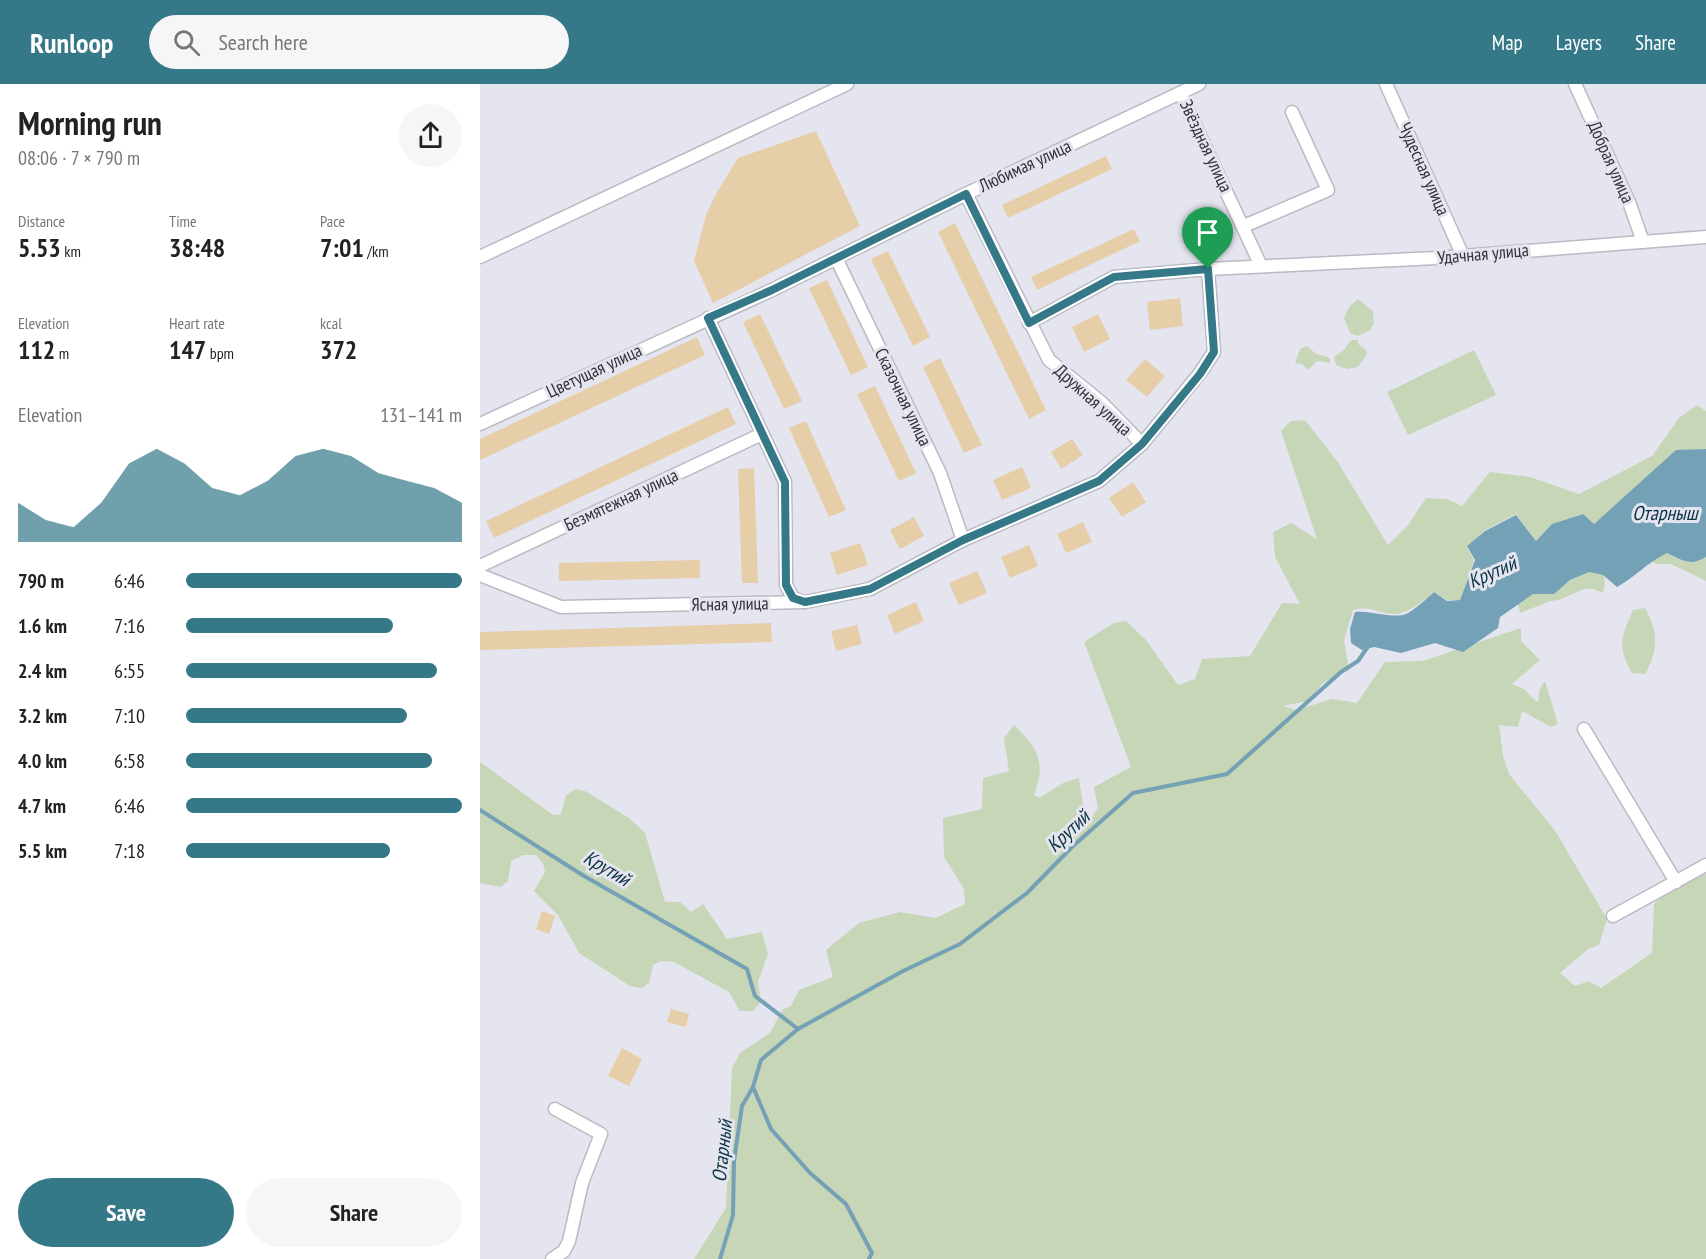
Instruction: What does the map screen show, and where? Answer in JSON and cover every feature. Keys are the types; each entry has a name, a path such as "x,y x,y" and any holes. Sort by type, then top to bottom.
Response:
{"street":[{"path":"480,257 847,84"},
{"name":"Любимая улица","path":"708,318 772,290 966,194 1199,84"},
{"name":"Чудесная улица","path":"1386,84 1462,254"},
{"name":"Добрая улица","path":"1575,84 1629,202 1643,242"},
{"name":"Звёздная улица","path":"1180,93 1244,226 1260,266"},
{"path":"1244,226 1328,190 1292,112"},
{"name":"Дружная улица","path":"966,194 1048,360 1102,403 1142,444"},
{"name":"Удачная улица","path":"1029,323 1114,277 1208,269 1436,258 1462,254 1706,237"},
{"name":"Сказочная улица","path":"836,258 940,473 963,540"},
{"name":"Ясная улица","path":"480,575 561,607 805,602 870,589 963,540 1099,481 1142,444 1200,374 1214,352 1208,269"},
{"path":"708,318 785,482 786,585 793,598 805,602"},
{"name":"Цветущая улица","path":"480,424 708,318"},
{"name":"Безмятежная улица","path":"480,566 762,434"},
{"path":"1584,729 1676,882"},
{"path":"1613,916 1706,865"},
{"path":"552,1259 564,1251 569,1241 582,1183 601,1134 555,1109"}],"green space":[{"path":"1358,299 1373,311 1374,323 1370,330 1358,336 1350,333 1344,318 1349,307"},
{"path":"1351,340 1358,340 1358,344 1366,350 1367,354 1358,367 1347,369 1336,365 1334,357 1343,351"},
{"path":"1307,346 1316,354 1330,358 1330,363 1317,361 1308,370 1302,364 1295,363 1300,349"},
{"path":"1474,350 1496,395 1408,435 1387,392"},
{"path":"1697,405 1706,411 1706,449 1676,451 1594,524 1582,514 1552,524 1536,541 1516,514 1485,530 1467,547 1474,560 1460,600 1447,600 1433,592 1416,606 1401,613 1390,614 1366,609 1353,610 1344,640 1349,670 1323,683 1308,701 1283,706 1296,710 1332,699 1357,703 1385,662 1423,661 1521,628 1521,641 1540,660 1512,684 1524,689 1538,703 1540,688 1545,681 1558,724 1551,727 1522,711 1518,727 1499,725 1503,756 1509,774 1556,832 1607,919 1599,945 1588,949 1560,973 1575,986 1589,981 1601,988 1652,953 1654,904 1670,889 1706,874 1706,1259 694,1259 726,1208 732,1068 740,1053 770,1033 782,1010 791,1006 799,990 833,977 826,950 859,923 900,912 936,918 965,904 964,889 944,857 943,818 982,809 983,778 1009,771 1004,738 1014,725 1029,741 1038,757 1040,765 1038,784 1034,795 1039,798 1065,782 1079,778 1083,806 1090,820 1098,808 1094,787 1131,767 1084,642 1114,623 1126,621 1146,640 1178,685 1195,679 1202,659 1250,656 1282,603 1300,604 1275,557 1273,532 1291,523 1317,539 1281,431 1291,421 1305,420 1337,461 1388,545 1408,525 1426,498 1447,499 1462,506 1490,472 1530,477 1579,494 1652,456 1679,418"},
{"path":"1667,553 1691,562 1706,557 1706,581 1671,564 1657,564 1651,561"},
{"path":"1589,572 1603,575 1605,581 1603,593 1593,589 1584,589 1520,613 1518,604 1533,594 1554,594 1570,580"},
{"path":"1645,608 1654,633 1655,648 1645,674 1632,673 1624,656 1623,635 1633,610"},
{"path":"480,762 553,815 561,814 566,795 576,789 585,791 629,818 645,833 665,902 680,902 691,912 703,904 727,939 762,932 768,954 758,982 761,1002 753,1011 740,1011 729,992 674,962 661,961 653,965 649,983 642,988 630,986 579,953 558,915 534,891 545,872 543,863 536,855 523,855 511,861 508,881 501,887 480,883"}],"water":[{"name":"Отарныш","path":"1706,449 1706,557 1691,562 1667,553 1617,587 1603,575 1589,572 1570,580 1554,594 1533,594 1500,617 1498,628 1463,652 1435,643 1401,653 1374,647 1362,650 1351,643 1350,629 1355,612 1403,615 1415,609 1434,592 1447,601 1460,600 1475,560 1467,546 1485,531 1516,515 1536,541 1552,524 1583,514 1594,524 1676,450"}],"building":[{"path":"816,131 860,226 713,303 694,261 706,215 716,194 738,158"},
{"path":"1106,156 1112,169 1008,218 1002,205"},
{"path":"955,223 1046,410 1029,419 938,232"},
{"path":"1134,229 1140,241 1037,290 1031,277"},
{"path":"888,251 930,337 913,346 871,259"},
{"path":"827,280 868,367 851,375 809,288"},
{"path":"1180,298 1183,326 1150,330 1147,302"},
{"path":"760,314 802,401 784,409 743,322"},
{"path":"1098,314 1110,339 1084,352 1072,327"},
{"path":"697,337 705,355 480,460 480,439"},
{"path":"940,358 982,445 964,453 923,367"},
{"path":"1145,359 1165,376 1147,397 1126,380"},
{"path":"875,386 916,473 899,481 857,394"},
{"path":"728,407 736,424 494,538 486,521"},
{"path":"806,421 846,510 829,517 789,428"},
{"path":"1072,439 1083,455 1061,469 1051,452"},
{"path":"1022,467 1031,488 1002,500 993,480"},
{"path":"754,468 758,583 742,583 738,469"},
{"path":"1133,482 1146,502 1122,517 1109,498"},
{"path":"914,517 924,536 900,549 890,530"},
{"path":"1083,522 1092,542 1066,553 1057,534"},
{"path":"860,543 868,565 837,575 830,553"},
{"path":"1029,545 1038,566 1010,578 1001,557"},
{"path":"700,560 700,578 559,581 559,563"},
{"path":"977,571 987,593 959,605 949,583"},
{"path":"916,602 924,621 895,634 887,615"},
{"path":"771,623 772,642 480,650 480,632"},
{"path":"857,625 862,644 836,651 831,631"},
{"path":"542,911 555,916 549,934 536,929"},
{"path":"671,1009 689,1014 686,1027 667,1022"},
{"path":"622,1048 642,1059 629,1086 608,1076"}],"waterway":[{"name":"Крутий","path":"480,810 584,876 747,969 755,996 798,1029 903,971 960,944 1027,893 1073,846 1133,793 1227,774 1341,672 1358,661 1369,645"},
{"name":"Отарный","path":"720,1259 733,1215 734,1161 742,1106 753,1087 761,1060 798,1029"},
{"path":"753,1087 771,1129 810,1173 846,1204 872,1253 869,1259"}],"route":[{"path":"966,194 1029,323 1114,277 1208,269 1214,352 1200,374 1142,444 1099,481 963,540 870,589 805,602 793,598 786,585 785,482 708,318 772,290 966,194"}]}
